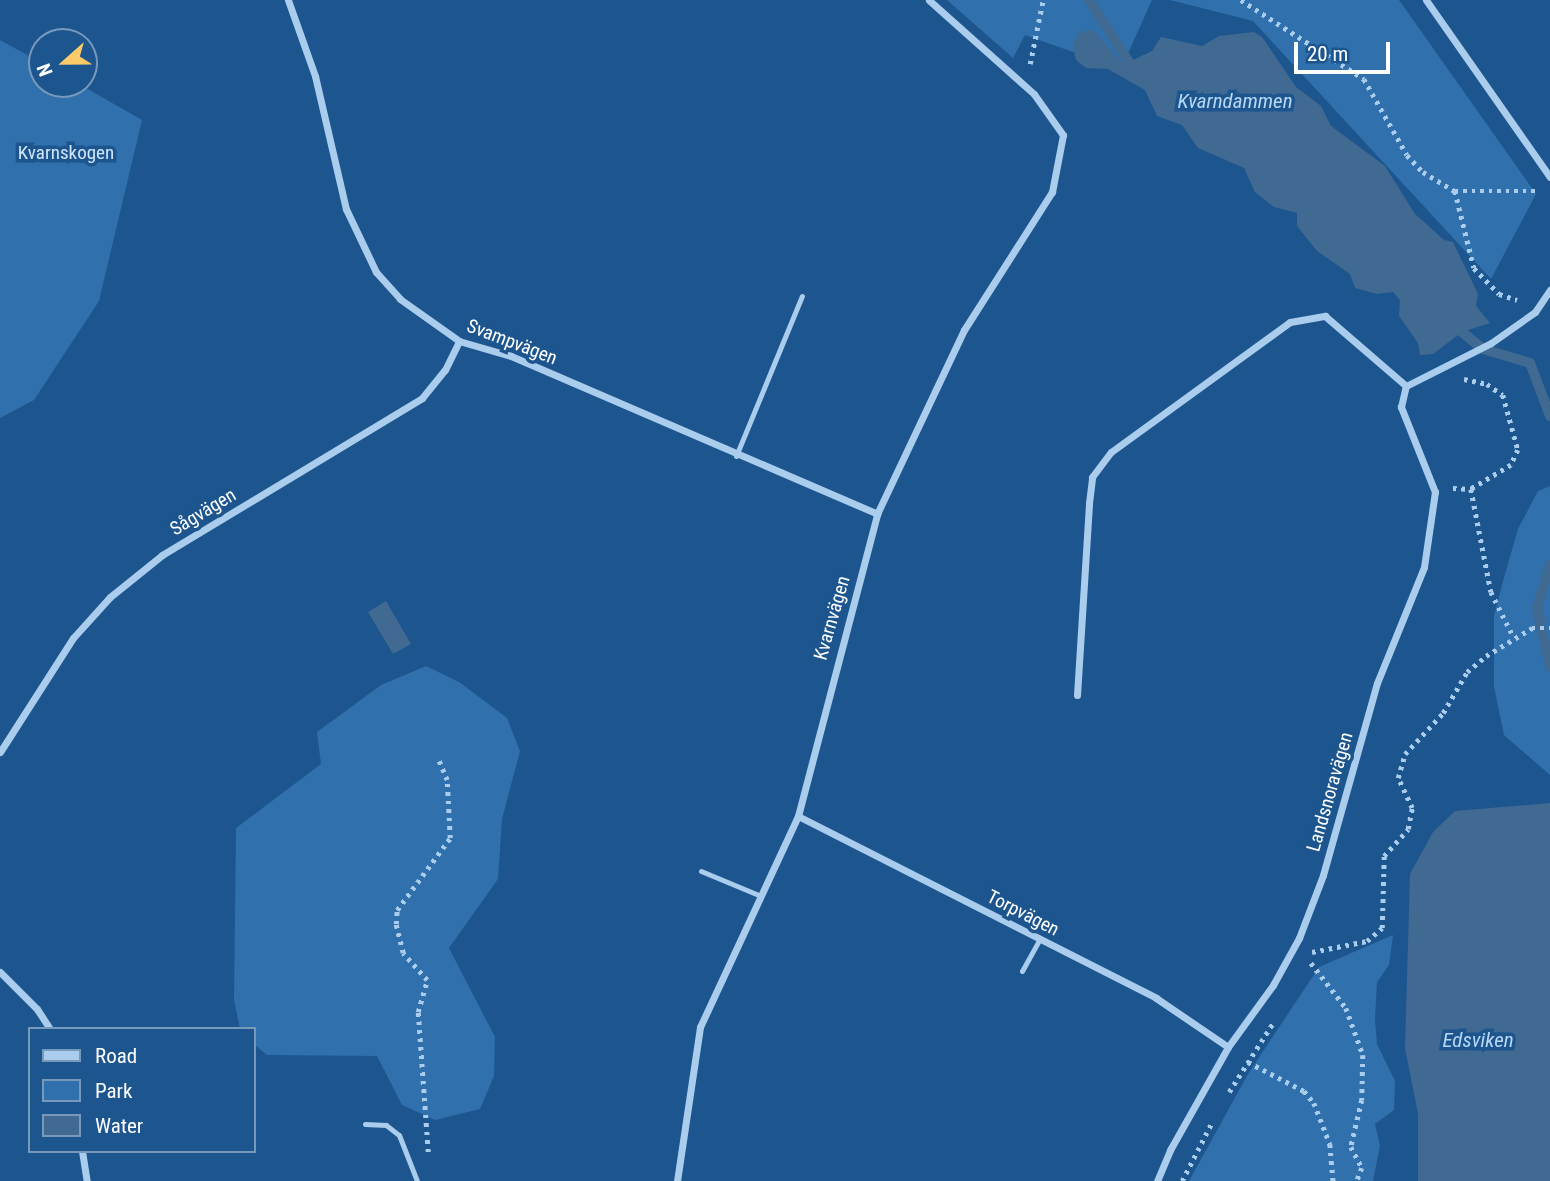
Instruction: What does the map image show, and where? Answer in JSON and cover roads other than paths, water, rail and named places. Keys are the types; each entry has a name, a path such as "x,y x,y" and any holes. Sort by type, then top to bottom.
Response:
{"street":[{"name":"Svampvägen","path":"288,0 315,76 346,209 376,272 400,299 459,341 512,356 736,456 877,514"},
{"name":"Kvarnvägen","path":"677,1181 701,1027 798,816 877,514 964,330 1052,191 1063,135 1034,94 929,0"},
{"path":"1426,0 1550,177"},
{"path":"1077,695 1088,503 1092,477 1111,453 1290,322 1325,316 1406,386 1490,343 1538,307 1550,290"},
{"name":"Sågvägen","path":"0,752 73,638 110,597 162,555 422,398 445,370 459,341"},
{"name":"Landsnoravägen","path":"1157,1181 1170,1150 1228,1047 1273,985 1298,938 1323,875 1377,683 1424,567 1433,487 1401,407 1406,386"},
{"name":"Torpvägen","path":"798,816 1156,998 1228,1047"},
{"path":"0,972 37,1009 49,1027"},
{"path":"82,1153 87,1181"}],"lane":[{"path":"736,456 802,296"},
{"path":"701,871 761,896"},
{"path":"1022,971 1040,939"},
{"path":"365,1125 386,1125 398,1135 417,1181"}],"water":[{"name":"Kvarndammen","path":"1093,30 1121,61 1129,62 1152,51 1161,37 1202,46 1219,36 1254,32 1262,37 1296,87 1321,106 1331,126 1385,166 1415,214 1444,240 1453,242 1478,294 1476,306 1490,323 1462,332 1433,354 1420,355 1418,343 1399,316 1400,300 1393,292 1377,294 1355,288 1350,274 1317,251 1297,226 1297,213 1274,207 1255,192 1244,168 1198,148 1182,125 1157,116 1145,90 1108,69 1086,68 1076,60 1073,46 1079,32"},
{"path":"386,601 411,644 393,654 368,612"},
{"name":"Edsviken","path":"1550,803 1550,1181 1418,1181 1418,1114 1405,1048 1410,874 1433,832 1455,811"}],"waterway":[{"path":"1089,0 1129,62"},
{"path":"1462,332 1483,349 1530,363 1550,416"},
{"path":"1550,565 1537,608 1550,667"}],"park label":[{"name":"Kvarnskogen","path":"66,153"}]}
